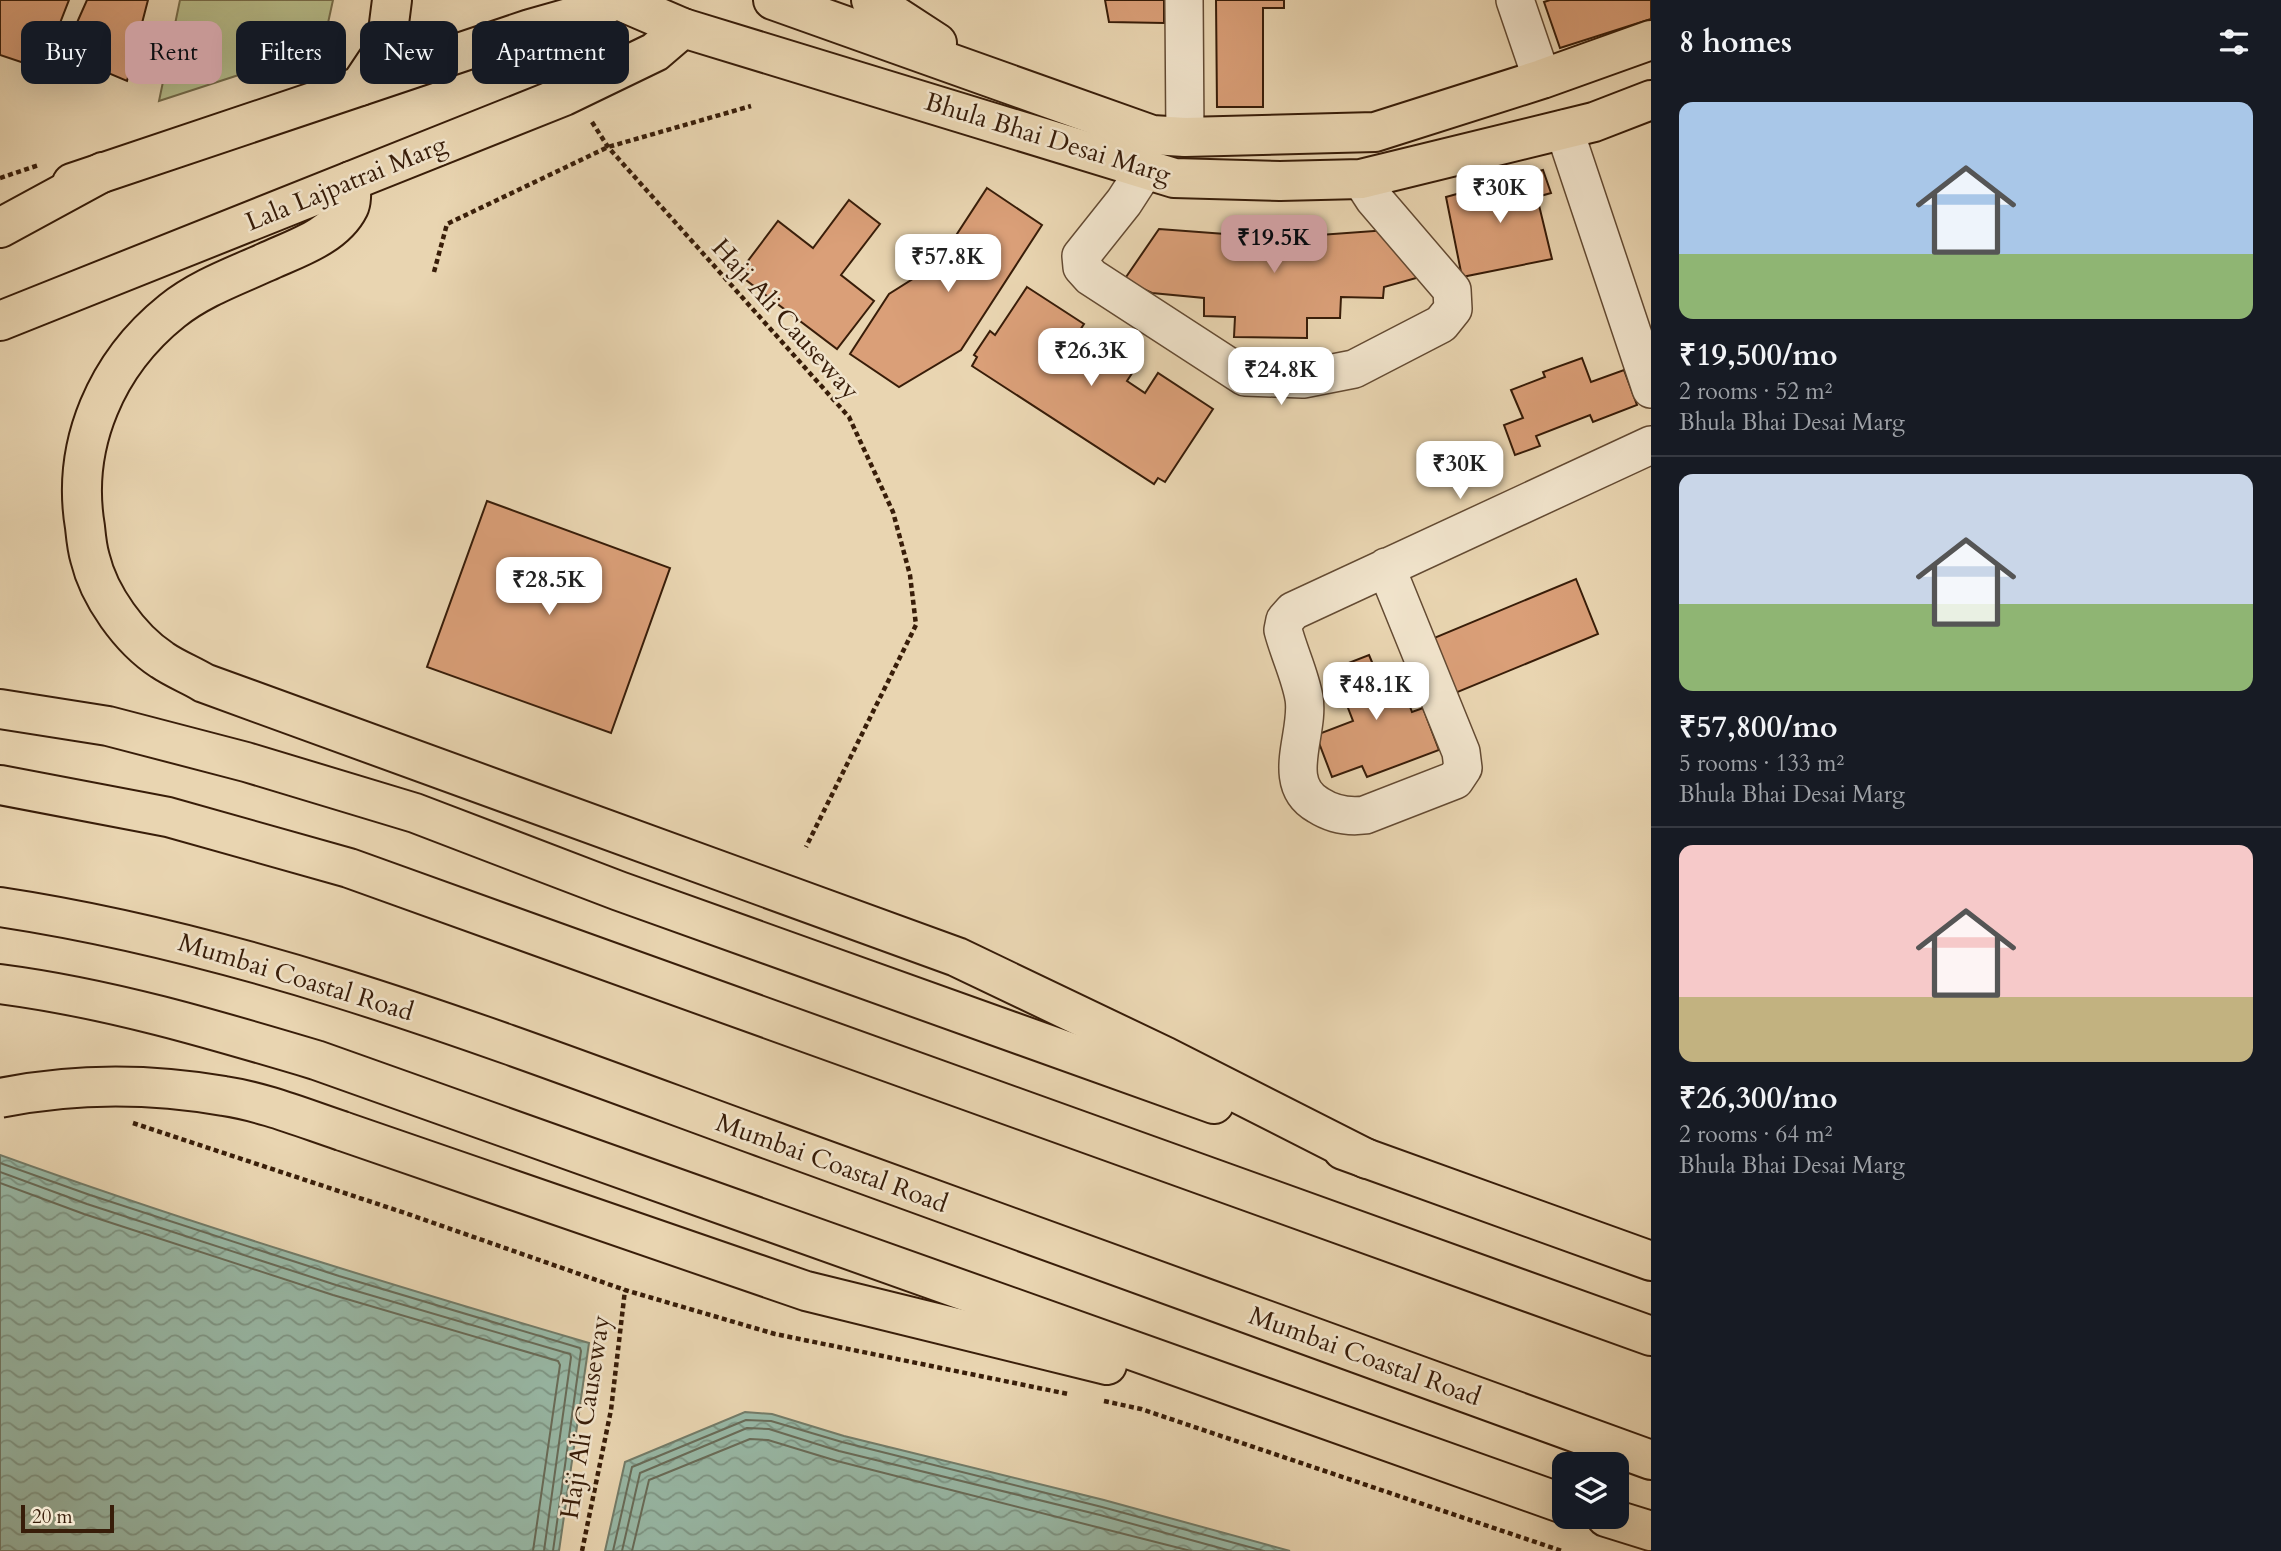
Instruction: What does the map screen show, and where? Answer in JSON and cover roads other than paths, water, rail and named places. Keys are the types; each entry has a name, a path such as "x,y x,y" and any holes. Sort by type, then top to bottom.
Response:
{"main road":[{"path":"360,86 386,47 392,0"},
{"path":"0,207 530,29 590,12 617,0"},
{"name":"Bhula Bhai Desai Marg","path":"617,0 684,14 1174,178 1280,181 1361,179 1594,122 1651,100"},
{"name":"Bhula Bhai Desai Marg","path":"773,0 1152,135 1185,137 1375,132 1542,79 1651,40"},
{"path":"871,0 991,79"},
{"name":"Lala Lajpatrai Marg","path":"0,321 564,96 655,52 684,14"},
{"path":"0,228 103,172"},
{"path":"351,181 350,206 335,225 316,239 206,290 173,310 124,360 104,393 89,434 82,476 83,518 90,560 109,603 132,635 162,660 204,683 957,957 1166,1056 1367,1159"},
{"path":"0,709 120,729 246,762 415,813 620,891 1651,1261"},
{"path":"0,785 168,817 349,868 1651,1336"},
{"name":"Mumbai Coastal Road","path":"0,906 65,916 171,939 389,1002 1651,1460"},
{"path":"0,984 45,990 185,1021 316,1060 1552,1500"},
{"path":"0,1098 67,1088 110,1086 167,1088 225,1096 342,1131 806,1291 1296,1409"},
{"path":"1629,1524 1651,1531"}],"street":[{"path":"1184,0 1185,137"},
{"path":"1515,0 1542,79"},
{"path":"1564,129 1651,389"},
{"path":"1146,169 1124,202 1081,256 1082,267 1091,277 1245,377 1265,378 1303,379 1354,369 1441,324 1453,309 1452,290 1374,200 1361,179"},
{"path":"1386,567 1461,752 1463,768 1455,780 1365,815 1352,817 1325,810 1310,801 1301,789 1298,771 1299,747 1305,721 1304,699 1283,630 1285,620 1293,611 1386,567 1651,445"}],"water":[{"path":"0,1155 293,1254 589,1343 559,1551 0,1551"},
{"path":"745,1412 772,1414 844,1436 1104,1500 1290,1551 605,1551 625,1462"}]}
